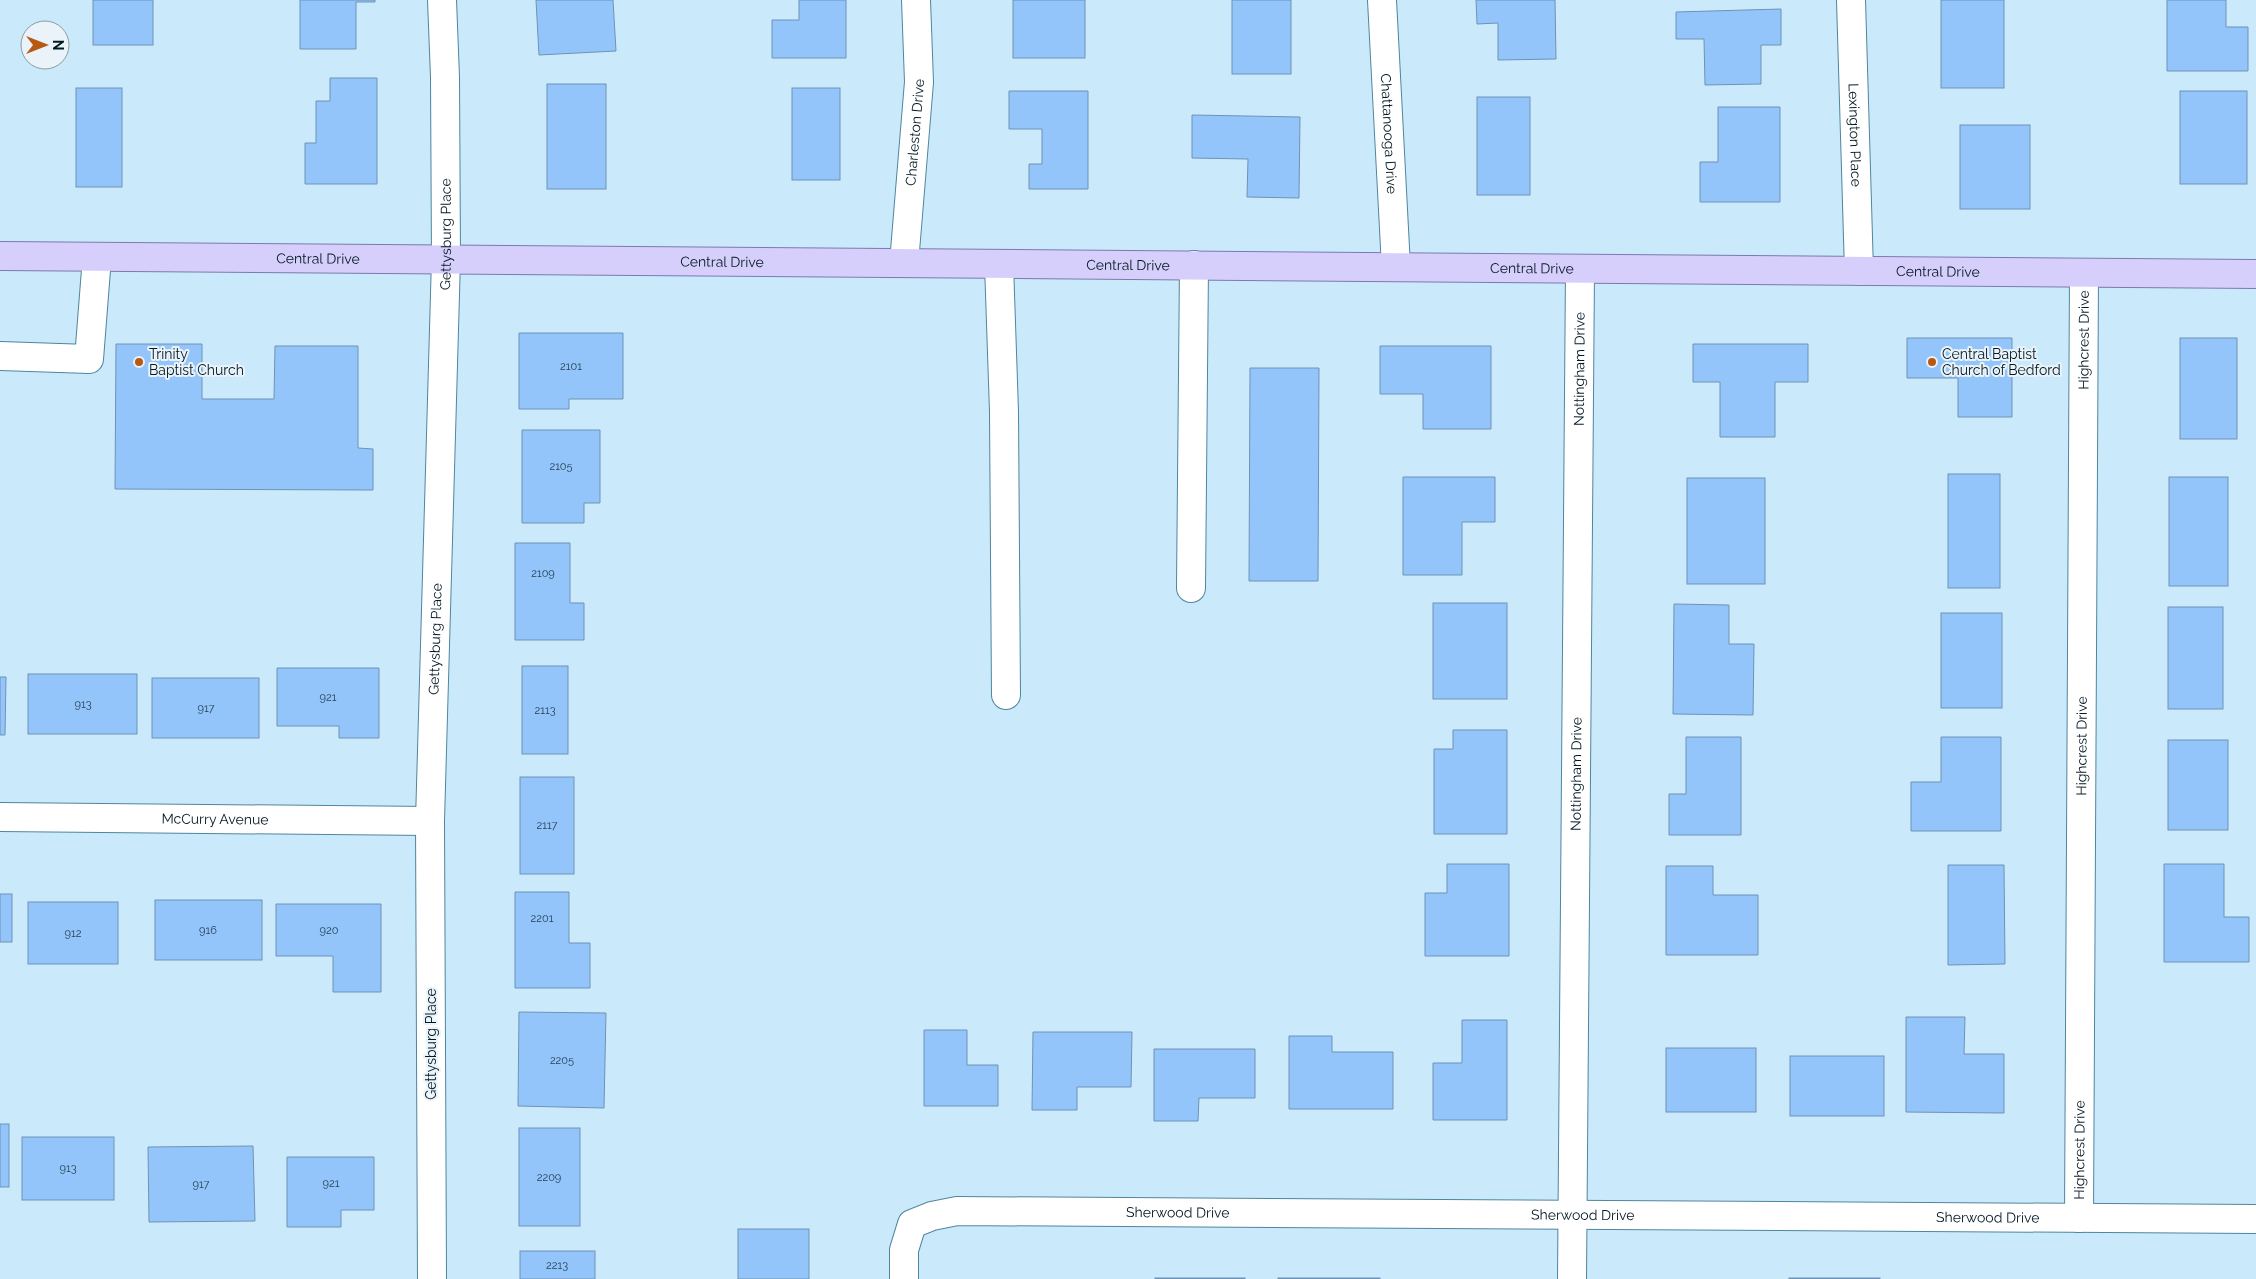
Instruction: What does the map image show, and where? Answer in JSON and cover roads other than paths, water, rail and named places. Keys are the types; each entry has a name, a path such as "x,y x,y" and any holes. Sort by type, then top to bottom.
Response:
{"main road":[{"name":"Central Drive","path":"0,256 2256,274"}],"street":[{"name":"Gettysburg Place","path":"432,1279 430,822 446,260 445,77 442,0"},
{"name":"Charleston Drive","path":"904,263 919,82 916,0"},
{"name":"Chattanooga Drive","path":"1382,0 1396,267"},
{"name":"Lexington Place","path":"1851,0 1859,271"},
{"path":"0,356 89,359 97,257"},
{"path":"999,264 1004,412 1006,695"},
{"path":"1191,588 1194,265"},
{"name":"Nottingham Drive","path":"1572,1279 1580,269"},
{"name":"Highcrest Drive","path":"2079,1218 2084,273"},
{"name":"McCurry Avenue","path":"0,817 430,822"},
{"name":"Sherwood Drive","path":"904,1279 904,1250 912,1224 932,1216 957,1211 2256,1219"}],"place":[{"name":"Trinity Baptist Church","path":"139,362"},
{"name":"Central Baptist Church of Bedford","path":"1932,362"}]}
